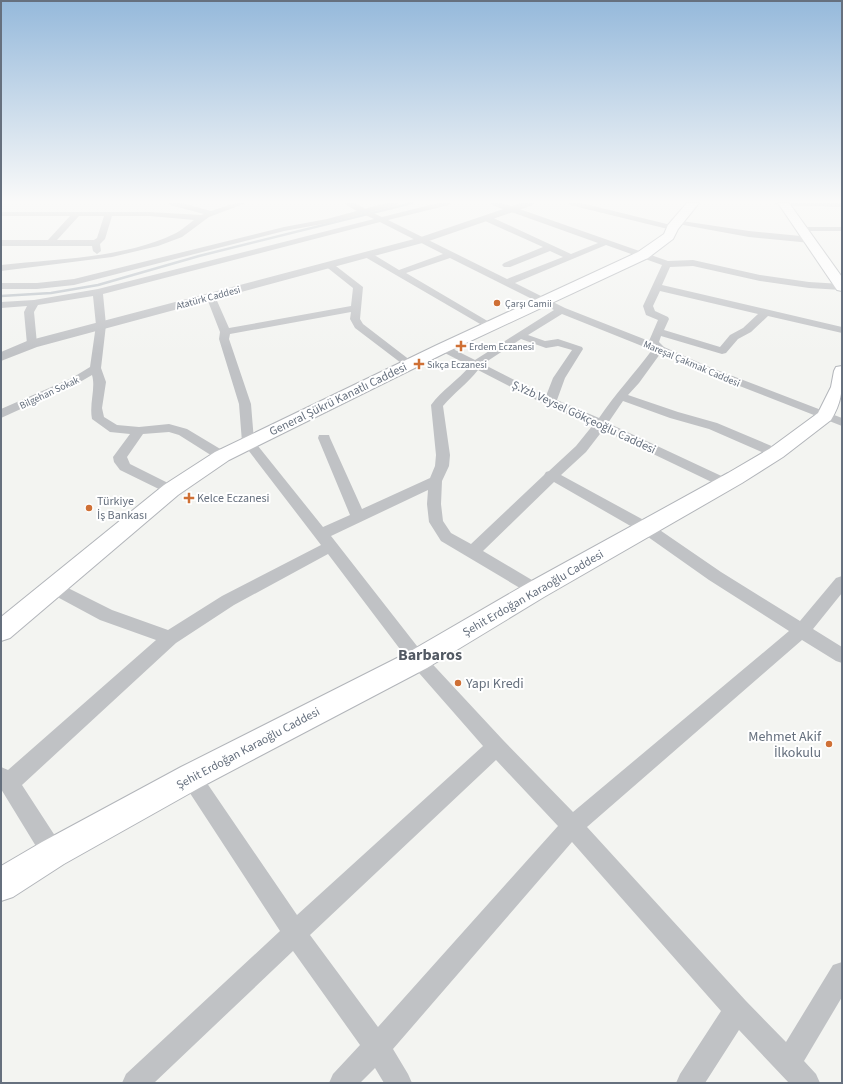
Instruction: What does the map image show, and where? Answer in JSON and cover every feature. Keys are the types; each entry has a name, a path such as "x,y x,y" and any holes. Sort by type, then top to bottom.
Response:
{"main road":[{"path":"820,254 842,287"},
{"name":"General Şükrü Kanatlı Caddesi","path":"1,631 172,490 222,456 409,364 643,255"},
{"name":"Şehit Erdoğan Karaoğlu Caddesi","path":"1,885 53,853 191,777 418,660 536,590 725,483 833,419 842,371"}],"street":[{"path":"1,268 113,254"},
{"path":"1,286 37,286 74,282 189,254"},
{"path":"3,306 34,303 98,292 234,254"},
{"path":"368,254 398,274 491,326"},
{"name":"Atatürk Caddesi","path":"1,357 32,344 368,254"},
{"path":"398,274 452,254"},
{"name":"Mareşal Çakmak Caddesi","path":"452,254 561,310 659,348 705,369 833,419"},
{"path":"507,265 535,254"},
{"path":"563,254 571,257"},
{"path":"508,283 579,254"},
{"path":"639,254 667,264 693,263 760,278 809,285 842,287"},
{"path":"473,552 551,475 581,449 601,424 620,396 634,381 659,348 653,343 664,319 650,313 648,306 667,264"},
{"path":"329,265 358,287 354,319 359,326 409,364"},
{"path":"656,287 842,330"},
{"path":"98,292 101,325 96,368 100,382 96,408 98,419 114,429 139,431 169,428 183,432 222,456"},
{"path":"211,296 225,332 224,340 245,404 248,442 326,540 418,660 496,747 572,826 737,1010 807,1083"},
{"path":"32,344 29,312 34,303"},
{"path":"225,332 356,308"},
{"path":"536,590 446,536 436,522 434,504 435,481 442,466 443,455 437,405 450,391 465,379 480,360 561,310"},
{"path":"659,332 722,352 734,337 747,330 766,312"},
{"path":"520,335 546,345 551,341 578,349 559,378 550,402"},
{"name":"Ş.Yzb Veysel Gökçeoğlu Caddesi","path":"443,348 550,402 601,424 725,483"},
{"name":"Bilgehan Sokak","path":"1,414 76,380 96,368"},
{"path":"620,396 674,415 713,426 776,453"},
{"path":"139,431 120,457 121,462 125,467 172,490"},
{"path":"324,438 358,517"},
{"path":"551,475 646,528 715,576 842,656"},
{"path":"53,853 5,780 170,638 193,621 326,540 358,517 435,481"},
{"path":"342,1083 377,1047 572,826 802,630 842,582"},
{"path":"54,588 106,615 170,638"},
{"path":"136,1083 496,747"},
{"path":"191,777 295,933 377,1047 399,1083"},
{"path":"788,1063 842,974"},
{"path":"690,1083 737,1010"}],"waterway":[{"path":"1,296 51,293 98,285 209,254"}],"place":[{"name":"Çarşı Camii","path":"497,303"},
{"name":"Erdem Eczanesi","path":"461,346"},
{"name":"Sıkça Eczanesi","path":"419,364"},
{"name":"Kelce Eczanesi","path":"189,498"},
{"name":"Türkiye İş Bankası","path":"89,508"},
{"name":"Yapı Kredi","path":"458,683"},
{"name":"Mehmet Akif İlkokulu","path":"829,744"}],"district":[{"name":"Barbaros","path":"430,654"}]}
